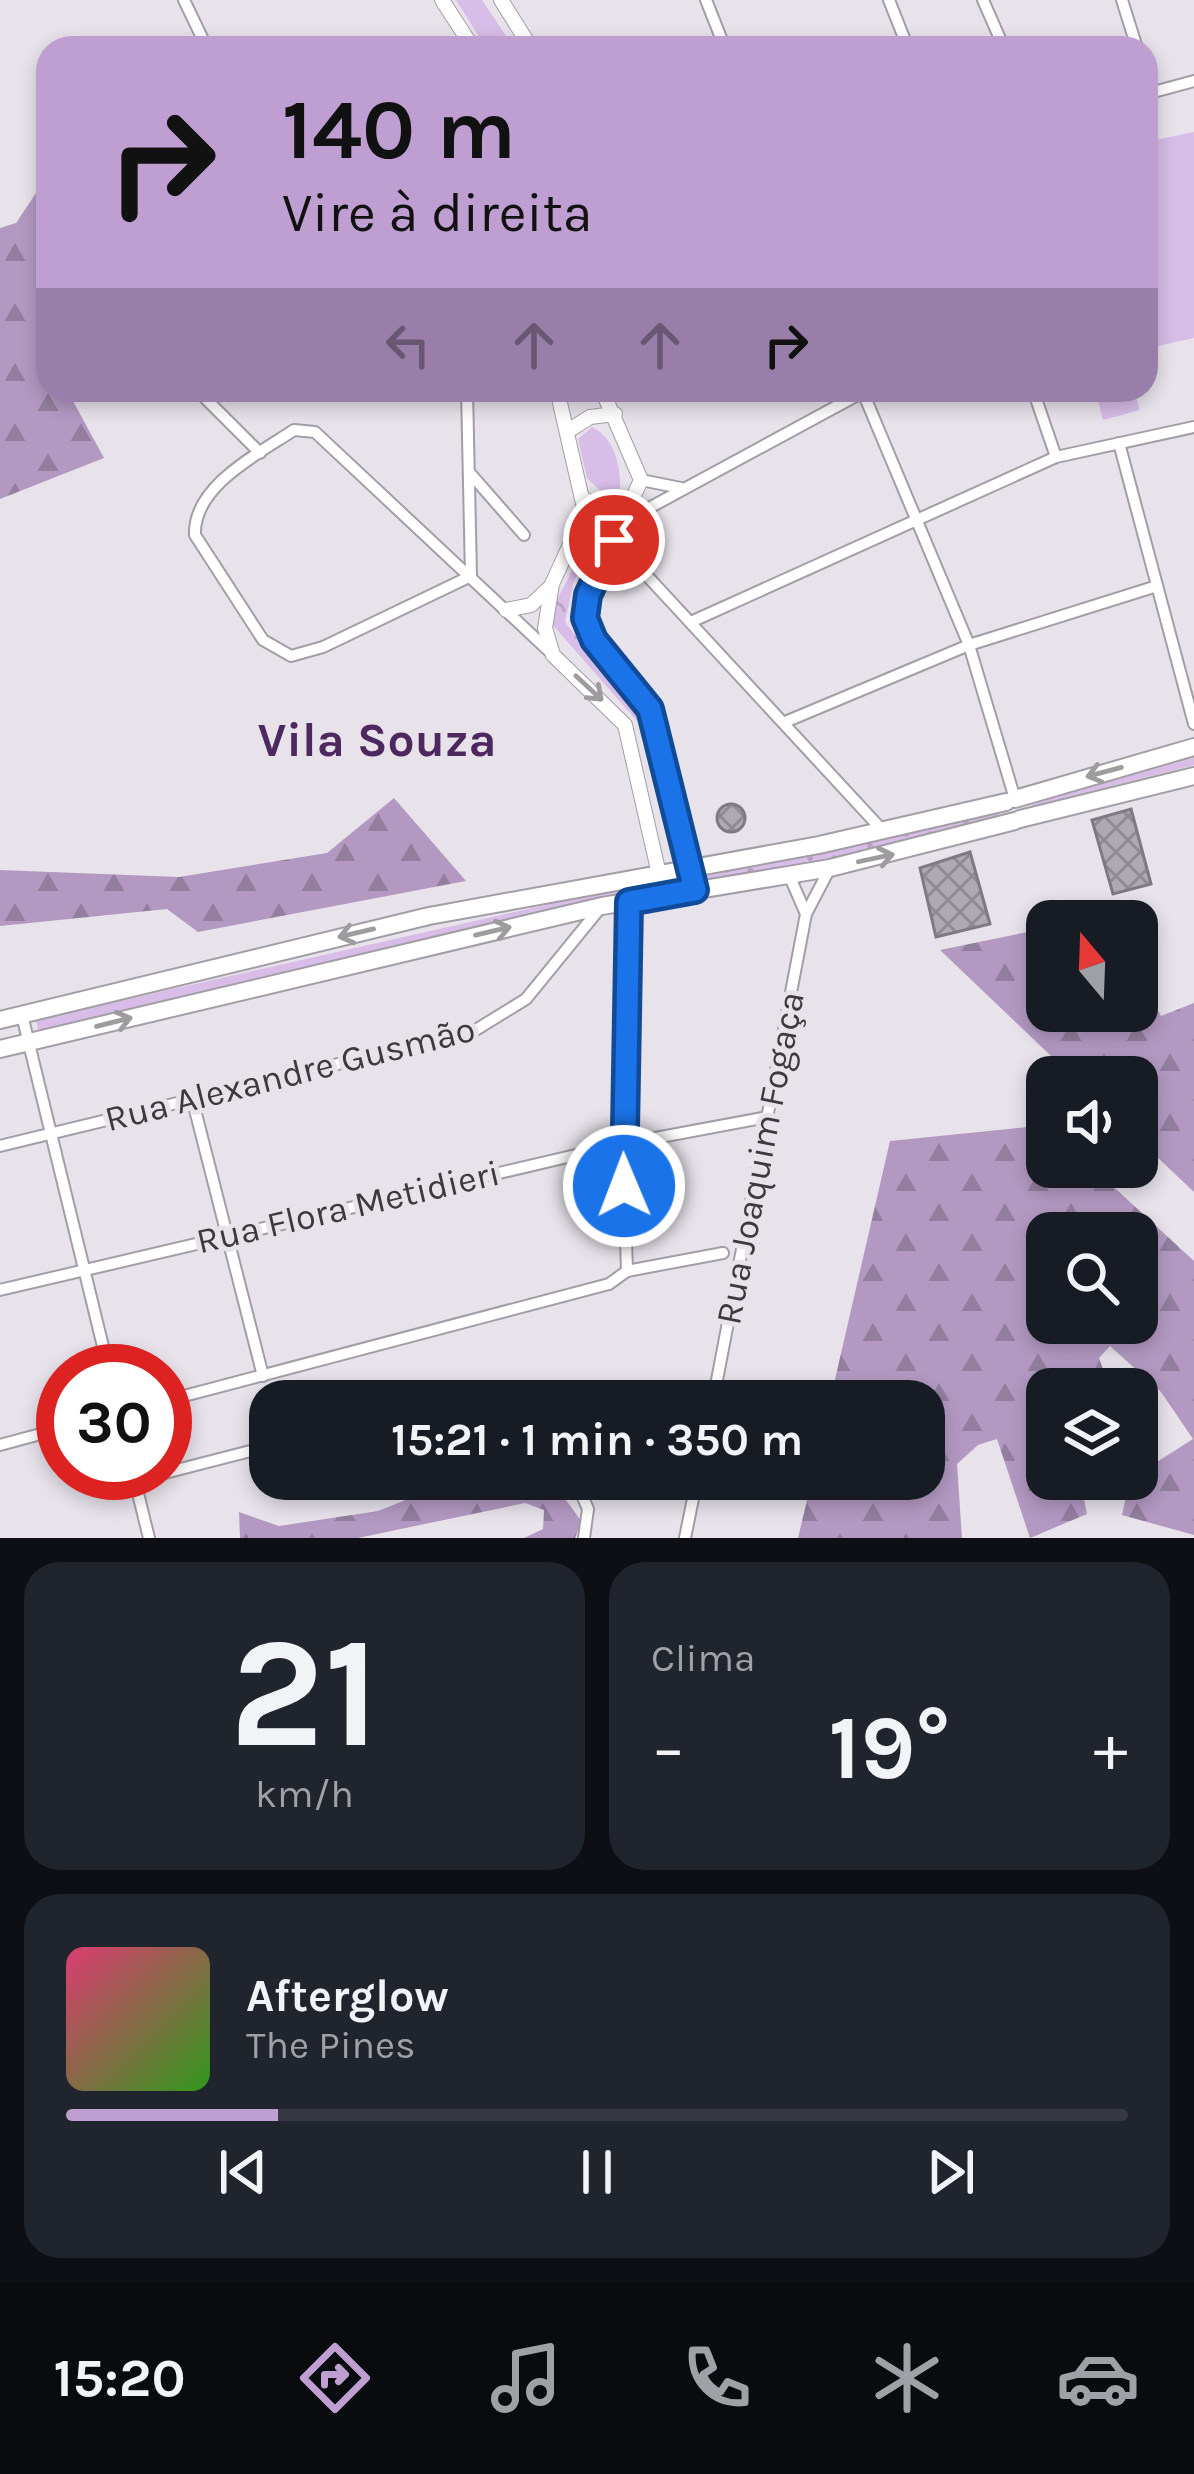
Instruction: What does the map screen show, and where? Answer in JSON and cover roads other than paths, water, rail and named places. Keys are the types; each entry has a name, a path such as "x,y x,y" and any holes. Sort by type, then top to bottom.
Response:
{"main road":[{"path":"0,1020 429,916 883,831 1010,801 1194,748"},
{"path":"0,1049 602,906 830,868 1194,776"},
{"path":"1010,801 1004,816 1017,820"}],"street":[{"path":"184,0 201,36"},
{"path":"442,0 465,36"},
{"path":"501,0 524,36"},
{"path":"706,0 720,36"},
{"path":"890,0 904,36"},
{"path":"983,0 999,36"},
{"path":"1122,0 1133,36"},
{"path":"1158,91 1194,81"},
{"path":"209,402 260,453"},
{"path":"467,402 471,576"},
{"path":"560,402 585,506 883,831"},
{"path":"608,402 641,480 588,595 585,618 594,640 650,709 695,890"},
{"path":"585,506 625,521 842,402"},
{"path":"867,402 969,644 1010,801"},
{"path":"1037,402 1056,457"},
{"path":"568,431 590,417 615,414"},
{"path":"693,621 1056,457 1194,427"},
{"path":"471,576 323,647 291,656 263,640 195,535 195,517 208,494 260,453 294,430 315,432 471,576 625,725 664,896"},
{"path":"1119,443 1194,724"},
{"path":"469,472 524,535"},
{"path":"641,480 663,489 685,488"},
{"path":"553,655 545,628 552,584 585,506"},
{"path":"506,610 531,604 552,584"},
{"path":"784,722 969,644 1157,586"},
{"path":"641,786 670,778"},
{"name":"Rua Joaquim Fogaça","path":"717,1380 806,914 830,868"},
{"path":"789,875 806,914"},
{"path":"627,1270 622,1144 629,902"},
{"name":"Rua Alexandre Gusmão","path":"0,1147 499,1021 526,999 602,906"},
{"path":"22,1015 102,1344"},
{"path":"191,1098 263,1376"},
{"name":"Rua Flora Metidieri","path":"0,1290 622,1144 768,1117"},
{"path":"192,1395 609,1284 627,1270 723,1253"},
{"path":"0,1445 36,1436"},
{"path":"192,1466 249,1451"},
{"path":"140,1500 149,1538"},
{"path":"584,1500 588,1509 584,1538"},
{"path":"685,1538 693,1500"}],"district":[{"name":"Vila Souza","path":"377,740"}]}
